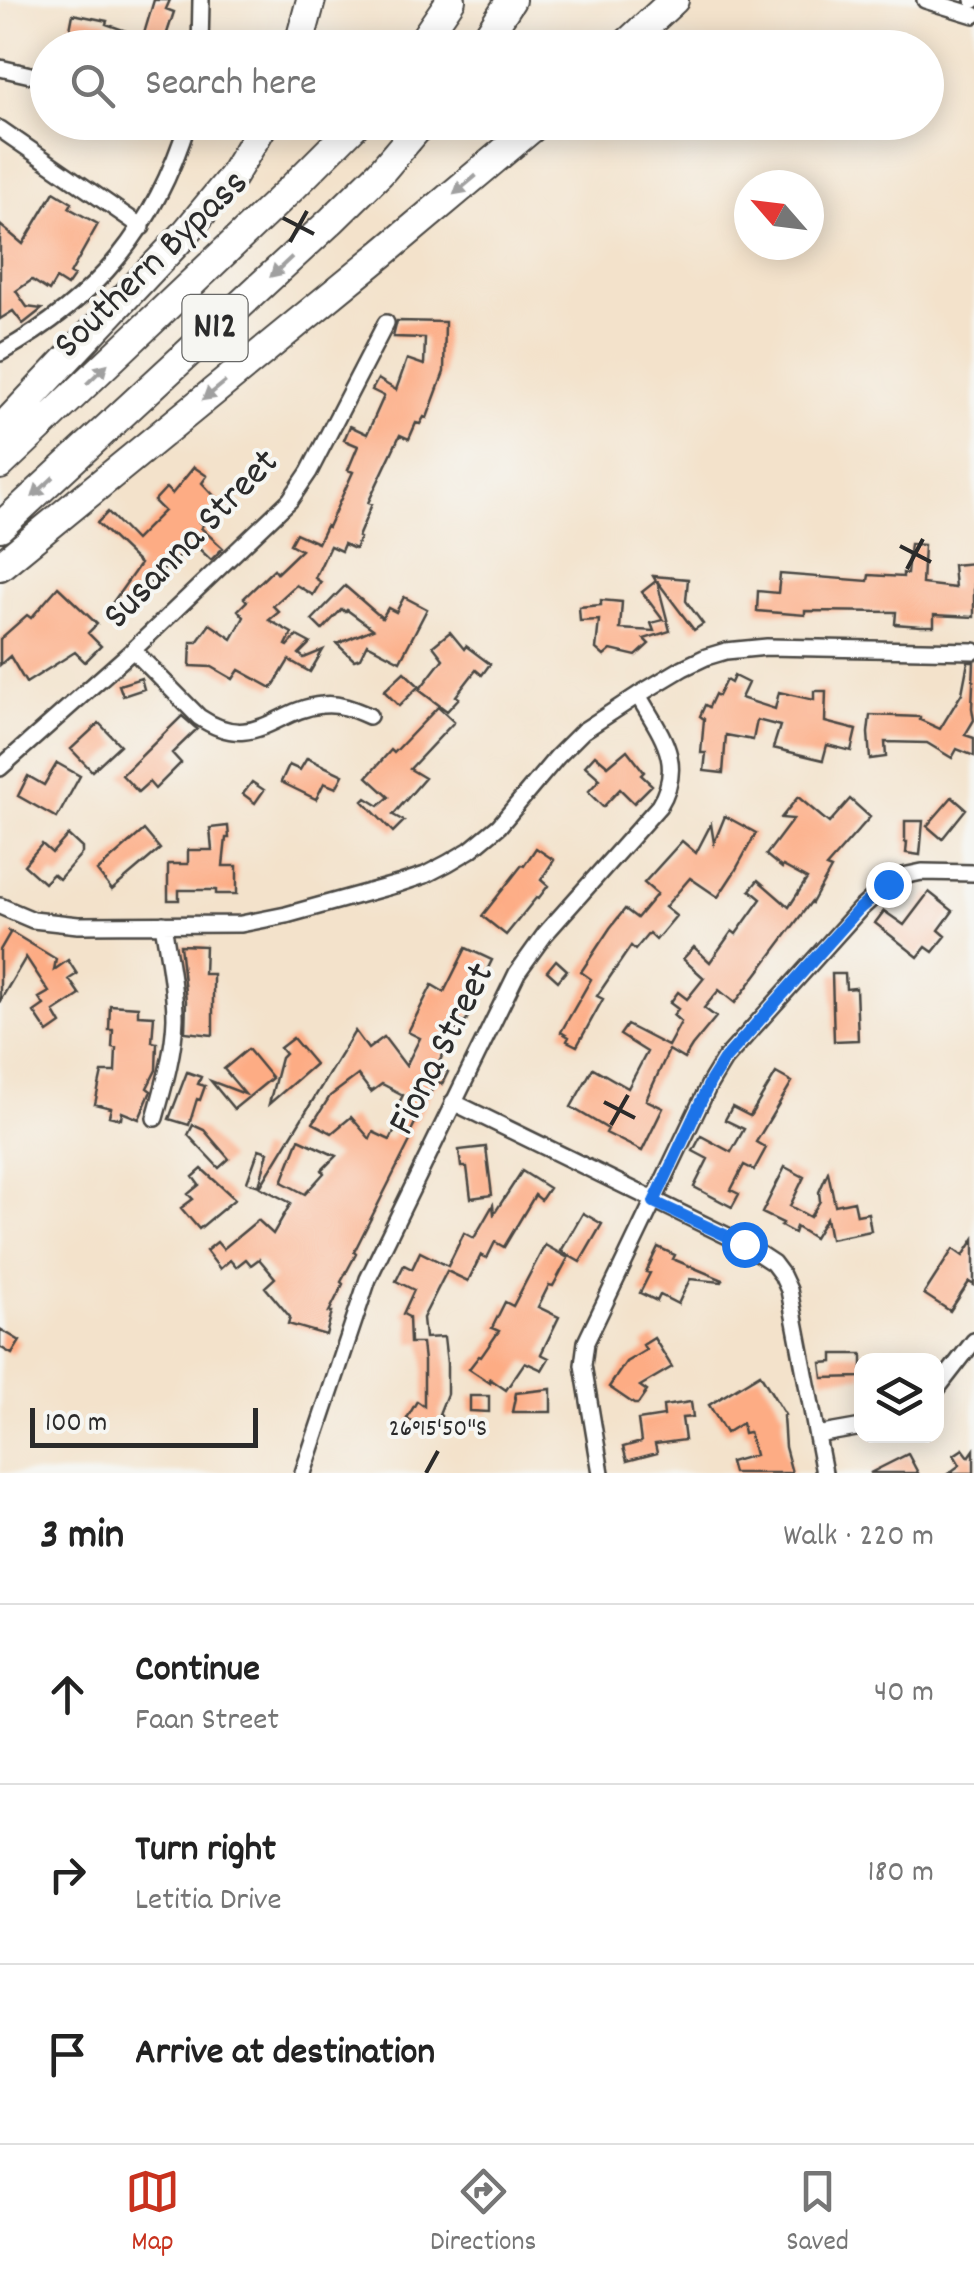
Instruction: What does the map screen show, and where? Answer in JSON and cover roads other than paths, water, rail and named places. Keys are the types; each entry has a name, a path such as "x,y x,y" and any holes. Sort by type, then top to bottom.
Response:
{"highway":[{"path":"303,30 311,0"},
{"path":"430,30 450,0"},
{"path":"492,30 511,0"},
{"path":"642,30 674,0"},
{"path":"0,430 183,236 232,177 254,140"},
{"name":"Southern Bypass","path":"0,465 340,140"},
{"name":"N12","path":"0,527 332,220 408,140"},
{"path":"0,566 519,140"}],"street":[{"path":"200,0 200,30"},
{"path":"926,0 974,15"},
{"path":"0,68 30,74"},
{"path":"0,129 142,228"},
{"path":"0,353 68,308 142,228 167,181 182,140"},
{"name":"Susanna Street","path":"0,768 133,650 290,500 318,455 386,323"},
{"path":"0,906 21,917 47,922 216,925 259,921 370,892 424,875 486,838 569,744 600,718 706,657 745,648 974,651"},
{"path":"133,650 199,717 228,730 265,727 318,705 348,707 369,716"},
{"name":"Fiona Street","path":"303,1473 368,1279 517,973 530,953 660,806 666,794 672,768 670,754 638,695"},
{"path":"601,1473 583,1354 710,1082 724,1060 866,902 888,884 922,872 974,873"},
{"path":"155,1118 175,1020 163,924"},
{"path":"453,1102 758,1252 782,1275 794,1307 824,1473"},
{"path":"944,1380 974,1341"},
{"path":"817,1435 854,1428"}]}
